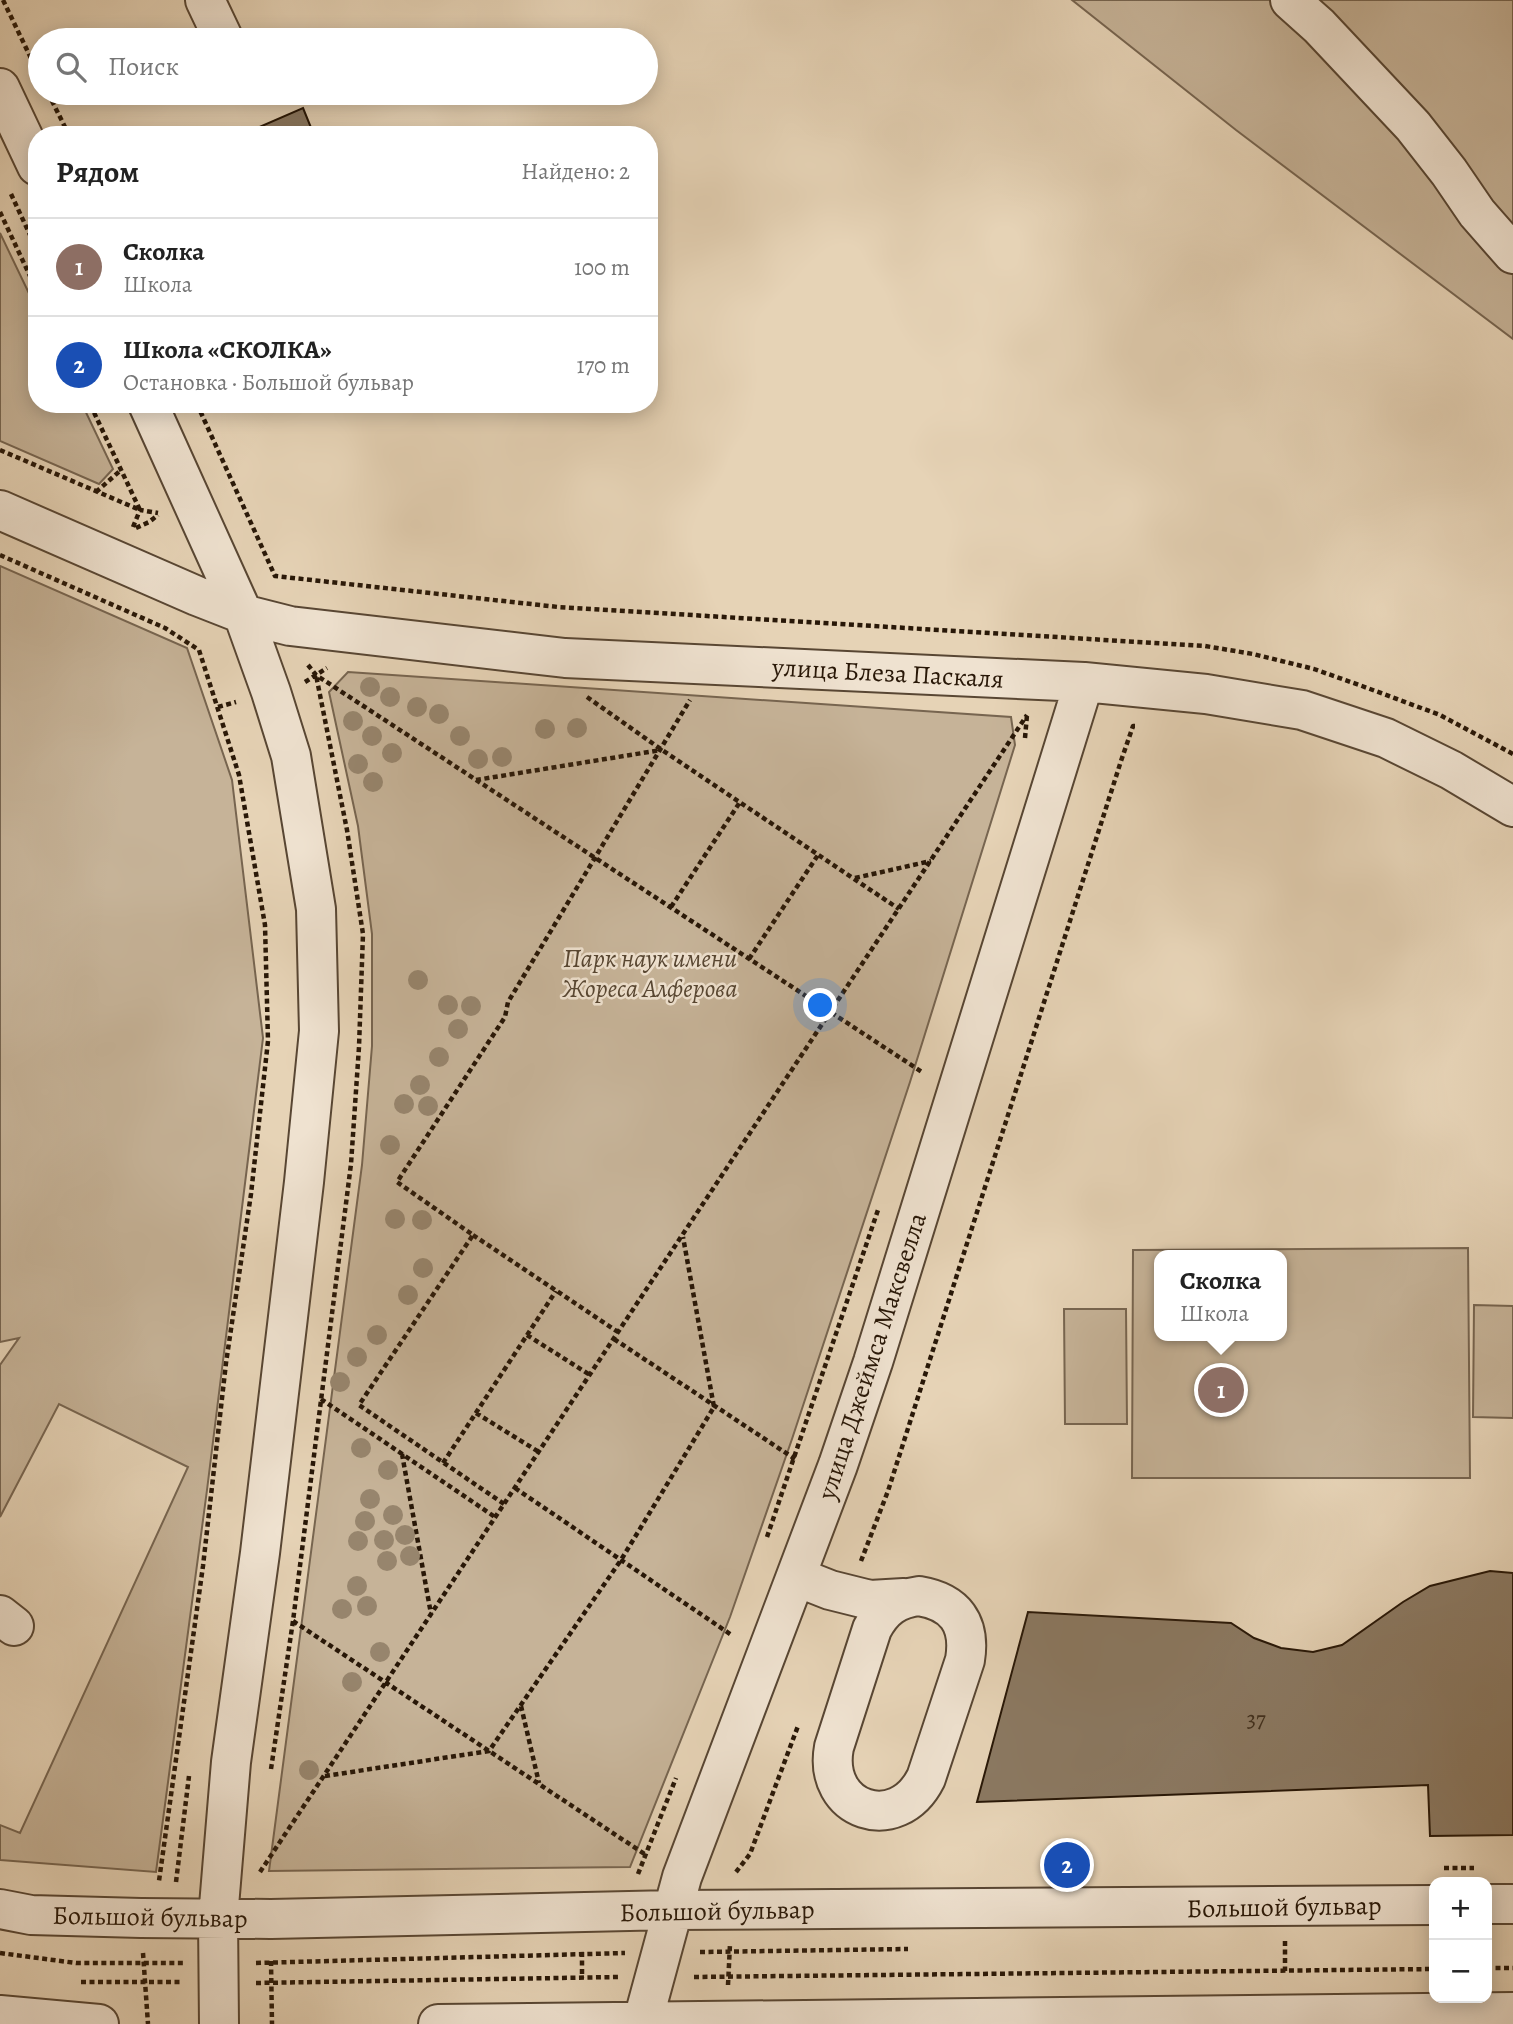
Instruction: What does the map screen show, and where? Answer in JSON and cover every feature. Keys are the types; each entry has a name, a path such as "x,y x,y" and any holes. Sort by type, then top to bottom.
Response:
{"street":[{"path":"205,0 219,28"},
{"path":"1290,0 1319,26 1413,127 1477,213 1513,254"},
{"path":"0,88 21,174"},
{"path":"150,413 176,506 221,568 243,614 291,756 316,909 319,1031 260,1553 231,1762 218,1918 219,2024"},
{"name":"улица Блеза Паскаля","path":"0,510 125,539 243,614 290,626 565,658 1084,682 1206,694 1302,710 1386,738 1451,770 1513,807"},
{"name":"улица Джеймса Максвелла","path":"643,2022 674,1964 673,1910 682,1877 797,1577 873,1362 1084,682"},
{"path":"797,1577 848,1596 870,1600 919,1595 934,1598 948,1605 965,1630 965,1660 926,1778 919,1791 908,1802 895,1808 880,1811 864,1809 851,1801 837,1784 831,1762 872,1629 879,1615 904,1598"},
{"path":"1492,1904 1513,1904"},
{"name":"Большой бульвар","path":"0,1909 31,1914 142,1918 284,1918 673,1910 1429,1905"},
{"path":"438,2024 1513,2012"},
{"path":"0,2015 99,2024"}],"path":[{"path":"3,0 28,52"},
{"path":"54,105 64,126"},
{"path":"21,174 28,207"},
{"path":"0,212 28,272"},
{"path":"94,413 140,510"},
{"path":"201,413 275,576 572,608 1205,646 1301,666 1362,686 1440,715 1513,754"},
{"path":"0,450 140,510 176,506"},
{"path":"96,492 121,470"},
{"path":"125,539 176,506 232,478"},
{"path":"154,501 176,506"},
{"path":"102,600 125,539 140,510"},
{"path":"0,555 165,628 199,650 239,775 265,925 268,1041 251,1194 226,1363 203,1566 159,1882"},
{"path":"316,675 922,1072 918,1084"},
{"path":"583,694 899,909"},
{"path":"618,1332 397,1182 505,1017 508,1002 692,698"},
{"path":"237,702 240,713"},
{"path":"255,1880 1028,715 1024,740"},
{"path":"848,1596 888,1491 1121,761 1133,726 1142,726"},
{"path":"476,780 662,750"},
{"path":"671,907 740,802"},
{"path":"750,959 818,855"},
{"path":"855,879 931,861"},
{"path":"764,1547 881,1200"},
{"path":"473,1235 359,1405 504,1504"},
{"path":"324,1776 489,1751 621,1560 714,1407 683,1235"},
{"path":"443,1463 556,1291"},
{"path":"527,1335 590,1375"},
{"path":"614,1339 795,1459"},
{"path":"321,1399 495,1517"},
{"path":"476,1413 539,1452"},
{"path":"402,1454 431,1615"},
{"path":"515,1488 733,1636"},
{"path":"293,1621 646,1855"},
{"path":"728,1649 737,1623"},
{"path":"521,1706 539,1784"},
{"path":"733,1876 750,1854 799,1725"},
{"path":"176,1882 190,1773"},
{"path":"636,1878 677,1777"},
{"path":"1284,1907 1286,2013"},
{"path":"69,1982 219,1973 674,1964 730,1952"},
{"path":"0,1953 76,1963 219,1973 630,1978"},
{"path":"674,1964 728,1978 1429,1969"},
{"path":"1492,1968 1513,1968"}],"green space":[{"path":"1072,0 1513,0 1513,339 1236,130"},
{"path":"0,233 28,291 28,413 86,413 113,469 99,484 0,441"},
{"path":"0,566 187,648 232,780 263,1038 156,1872 0,1860 0,1825 20,1833 188,1467 59,1404 0,1517 0,1365 19,1338 0,1342"},
{"name":"Парк наук имени Жореса Алферова","path":"348,672 1011,717 1015,745 910,1082 792,1439 730,1617 630,1867 269,1871 362,1165 372,1046 372,934 358,826 329,692"},
{"path":"1468,1248 1470,1478 1132,1478 1133,1250"},
{"path":"1474,1305 1513,1306 1513,1418 1473,1417"},
{"path":"1064,1309 1126,1309 1127,1424 1065,1424"}],"building":[{"path":"303,108 310,126 262,126"},
{"path":"1490,1571 1513,1573 1513,1835 1430,1836 1428,1785 977,1802 1028,1612 1231,1623 1254,1638 1281,1648 1313,1652 1342,1645 1430,1586"}],"place":[{"name":"Сколка","path":"1221,1390"},
{"name":"Школа «СКОЛКА»","path":"1067,1865"}]}
